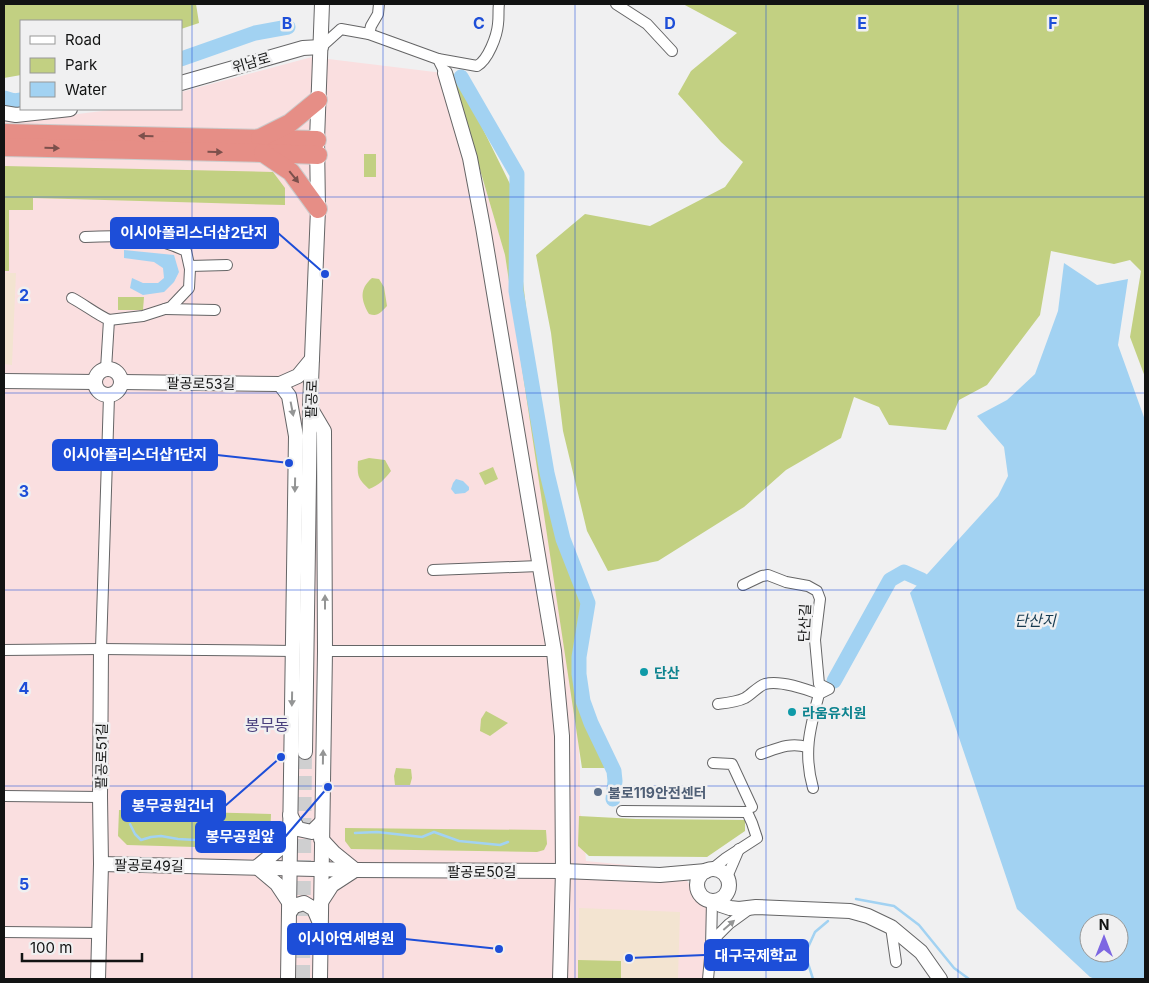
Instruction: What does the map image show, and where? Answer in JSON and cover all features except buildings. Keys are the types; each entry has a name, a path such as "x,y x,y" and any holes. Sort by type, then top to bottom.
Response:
{"highway":[{"path":"4,147 261,146 318,100"},
{"path":"4,133 317,148"},
{"path":"261,146 291,172 318,209"}],"main road":[{"name":"팔공로","path":"305,752 310,408 318,209 317,148 322,4"},
{"name":"팔공로","path":"321,47 329,4"},
{"name":"위남로","path":"182,83 303,48 321,47"},
{"path":"445,73 470,158 554,651 562,736 563,871 560,979"},
{"path":"4,113 16,115 61,110"},
{"path":"288,979 289,908 296,868 290,840 290,814 296,436 289,396 280,384 298,376 312,359"},
{"path":"106,369 117,372 122,382 116,393 108,396 100,393 95,382 97,375 106,369"},
{"path":"4,381 95,382"},
{"name":"팔공로53길","path":"122,382 280,384"},
{"path":"296,436 310,408"},
{"path":"310,408 324,431 325,651 320,979"},
{"name":"팔공로51길","path":"101,864 102,649"},
{"path":"290,814 298,829 312,832 322,823"},
{"path":"321,839 334,853 355,870 332,885 321,902"},
{"path":"289,908 277,884 257,868 290,840"},
{"name":"팔공로49길","path":"98,979 101,864 296,868"},
{"name":"팔공로50길","path":"296,868 563,871 660,875"},
{"path":"660,875 716,870 721,872 736,902 749,908"},
{"path":"699,893 698,879 701,874 708,871"},
{"path":"660,875 684,882 702,897 730,908 756,907 850,911 868,916 891,928 921,952 940,979"},
{"path":"714,901 724,896 728,884"},
{"path":"289,908 304,903 314,909 321,926"}],"street":[{"path":"369,34 378,14 379,4"},
{"path":"321,47 341,29 369,34 438,59 477,66 483,63 492,44 498,26 499,4"},
{"path":"616,4 648,24 672,51"},
{"path":"438,59 445,73"},
{"path":"72,298 109,320 142,316 164,310 171,307 189,288 190,266 186,251 172,244 132,236 85,237"},
{"path":"190,266 227,265"},
{"path":"164,310 214,310"},
{"path":"106,369 109,320"},
{"path":"102,649 108,396"},
{"path":"433,570 529,568 539,566"},
{"name":"단산길","path":"743,585 762,576 768,576 808,586 817,591 820,599 815,640 819,684 829,689 819,694 808,747 810,776 813,788"},
{"path":"4,650 293,651"},
{"path":"325,651 554,651"},
{"path":"718,704 744,699 759,687 768,684 786,684 819,694"},
{"path":"761,754 782,746 798,745 808,747"},
{"path":"713,763 732,764 752,807"},
{"path":"4,796 100,797"},
{"path":"622,811 747,812 757,838 708,871"},
{"path":"728,884 739,849"},
{"path":"708,979 714,901"},
{"path":"711,947 718,935 749,908"},
{"path":"891,928 896,962"},
{"path":"4,932 100,933"}],"shaded area":[{"path":"312,57 443,73 486,190 505,255 578,734 580,813 583,823 586,861 679,870 707,908 703,979 4,979 4,114 46,118 110,110 182,110 182,92"},
{"path":"4,273 16,273 12,365 4,364"},
{"path":"579,908 680,912 678,979 578,979"}],"green space":[{"path":"4,4 196,4 199,23 182,29 182,20 20,20 20,75 4,78"},
{"path":"683,4 1145,4 1145,377 1130,337 1141,271 1130,260 1114,264 1051,251 1040,315 987,385 959,400 946,430 889,425 879,407 854,397 841,438 786,470 744,507 658,561 608,571 587,531 563,431 551,333 536,255 585,214 650,226 725,187 743,162 721,142 678,94 691,71 737,33"},
{"path":"450,67 512,188 540,426 584,600 574,675 586,721 610,768 582,768 505,255"},
{"path":"364,154 376,154 376,177 364,177"},
{"path":"4,166 273,172 285,188 285,205 33,198 33,210 9,210 9,271 4,271"},
{"path":"372,278 379,279 384,287 387,306 379,314 375,315 369,314 363,299 365,286"},
{"path":"118,297 144,297 143,310 118,310"},
{"path":"369,458 385,460 391,471 381,482 369,489 362,483 359,477 358,461"},
{"path":"493,467 498,479 485,485 479,473"},
{"path":"486,711 508,723 490,736 480,731 481,719"},
{"path":"396,768 411,769 412,778 410,785 395,785 394,776"},
{"path":"119,810 271,814 270,841 263,849 127,845 118,836"},
{"path":"579,816 636,819 745,820 745,831 707,857 589,856 578,846"},
{"path":"345,828 546,830 547,844 544,850 537,852 351,849 345,841"},
{"path":"578,960 621,961 621,979 578,979"}],"water":[{"path":"124,250 174,255 179,272 174,282 164,292 143,295 130,288 132,278 143,283 158,283 164,278 163,268 154,262 124,258"},
{"name":"단산지","path":"1064,263 1097,285 1128,279 1118,345 1145,420 1145,979 1095,979 1090,977 1017,909 910,593 998,496 1008,476 1004,447 977,416 1007,400 1035,374 1058,311"},
{"path":"456,479 463,481 469,487 469,490 465,493 455,494 451,489"}],"waterway":[{"path":"182,59 255,33 288,27"},
{"path":"461,77 517,174 516,291 547,473 563,539 588,603 579,657 579,674 583,701 591,723 614,771 613,799"},
{"path":"4,98 14,101 20,100"},
{"path":"834,681 890,580 904,572 922,580"},
{"path":"130,824 135,834 141,840 161,836 196,840 210,837 225,840 255,839 260,834"},
{"path":"355,833 377,832 422,837 434,832 459,841 500,845 508,842"},
{"path":"856,899 894,906 919,925 954,968 969,979"},
{"path":"813,979 805,954 815,932 828,921"}],"tunnel":[{"path":"303,979 305,752"}],"place":[{"name":"이시아폴리스더샵2단지","path":"325,274"},
{"name":"이시아폴리스더샵1단지","path":"289,463"},
{"name":"단산","path":"644,672"},
{"name":"라움유치원","path":"792,712"},
{"name":"봉무공원건너","path":"281,757"},
{"name":"봉무공원앞","path":"328,787"},
{"name":"불로119안전센터","path":"598,792"},
{"name":"이시아연세병원","path":"499,949"},
{"name":"대구국제학교","path":"629,958"}],"district":[{"name":"봉무동","path":"267,725"}]}
